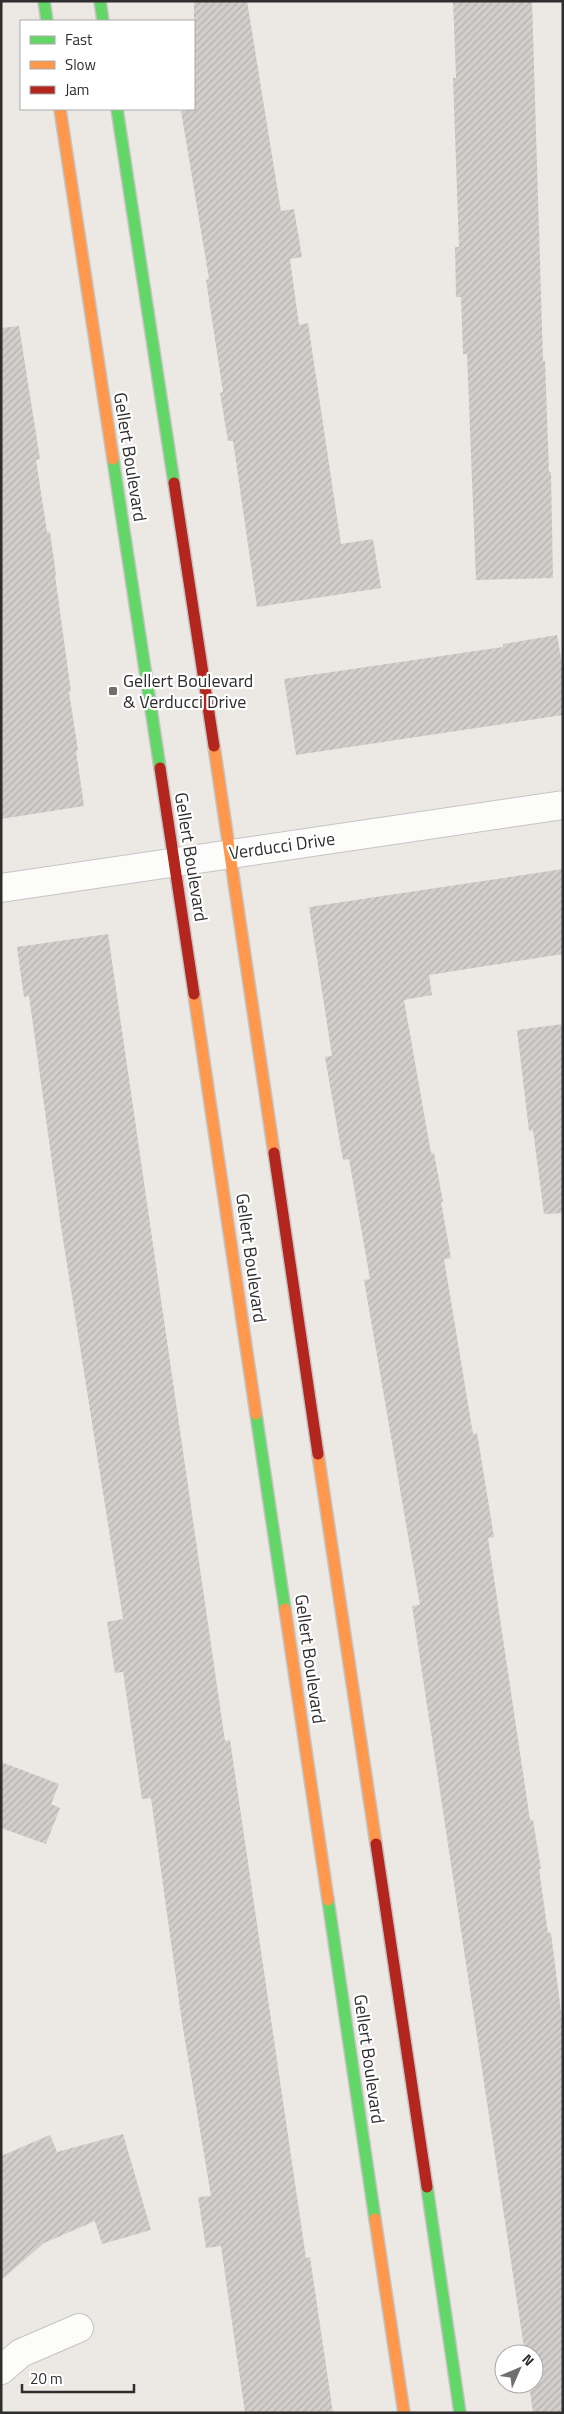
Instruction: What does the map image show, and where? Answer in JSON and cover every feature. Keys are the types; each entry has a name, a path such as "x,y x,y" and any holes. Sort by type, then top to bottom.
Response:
{"main road":[{"path":"44,1 46,20"},
{"path":"100,1 103,20"},
{"name":"Gellert Boulevard","path":"60,110 174,862 404,2413"},
{"path":"117,110 230,854 460,2413"}],"street":[{"name":"Verducci Drive","path":"1,888 563,805"},
{"path":"1,2370 21,2353 79,2328"}],"building":[{"path":"194,1 247,1 281,211 294,209 302,257 290,259 299,325 308,323 341,544 373,539 381,588 257,607 233,441 228,441 220,393 223,392 206,280 209,279 181,111 195,110"},
{"path":"453,1 532,1 543,361 545,361 549,472 551,472 553,578 476,580 467,354 463,354 461,297 456,297 455,247 459,247 453,78 456,78"},
{"path":"19,326 40,459 36,460 56,575 84,806 1,819 1,328"},
{"path":"557,635 563,670 563,715 296,755 284,679 503,647 503,644"},
{"path":"563,869 563,954 429,975 432,995 404,1000 431,1153 434,1153 443,1202 441,1202 451,1258 444,1259 473,1434 477,1433 494,1537 488,1538 530,1820 533,1820 541,1869 539,1869 548,1933 551,1933 563,2028 563,2413 533,2413 530,2394 544,2394 544,2344 523,2344 412,1606 420,1605 364,1280 370,1279 349,1159 343,1160 325,1057 332,1056 309,907"},
{"path":"108,934 225,1741 230,1740 306,2258 310,2257 333,2413 245,2413 221,2246 206,2248 198,2197 211,2196 182,2022 151,1798 142,1799 123,1672 115,1673 107,1622 123,1619 60,1220 29,996 24,997 17,947"},
{"path":"563,1024 563,1213 544,1214 533,1130 529,1131 517,1030"},
{"path":"1,1762 59,1784 51,1804 60,1808 46,1844 1,1828"},
{"path":"123,2134 151,2230 102,2244 95,2221 44,2243 1,2280 1,2156 50,2135 57,2152"}],"traffic: fast":[{"path":"44,1 47,20"},
{"path":"100,1 103,20"},
{"path":"117,110 174,483"},
{"path":"113,459 160,768"},
{"path":"256,1414 285,1609"},
{"path":"328,1900 375,2219"},
{"path":"427,2187 460,2413"}],"traffic: slow":[{"path":"60,110 113,459"},
{"path":"214,746 274,1153"},
{"path":"194,994 256,1414"},
{"path":"318,1454 376,1844"},
{"path":"285,1609 328,1900"},
{"path":"375,2219 404,2413"}],"traffic: jam":[{"path":"174,483 214,746"},
{"path":"160,768 194,994"},
{"path":"274,1153 318,1454"},
{"path":"376,1844 427,2187"}],"place":[{"name":"Gellert Boulevard & Verducci Drive","path":"113,691"}]}
